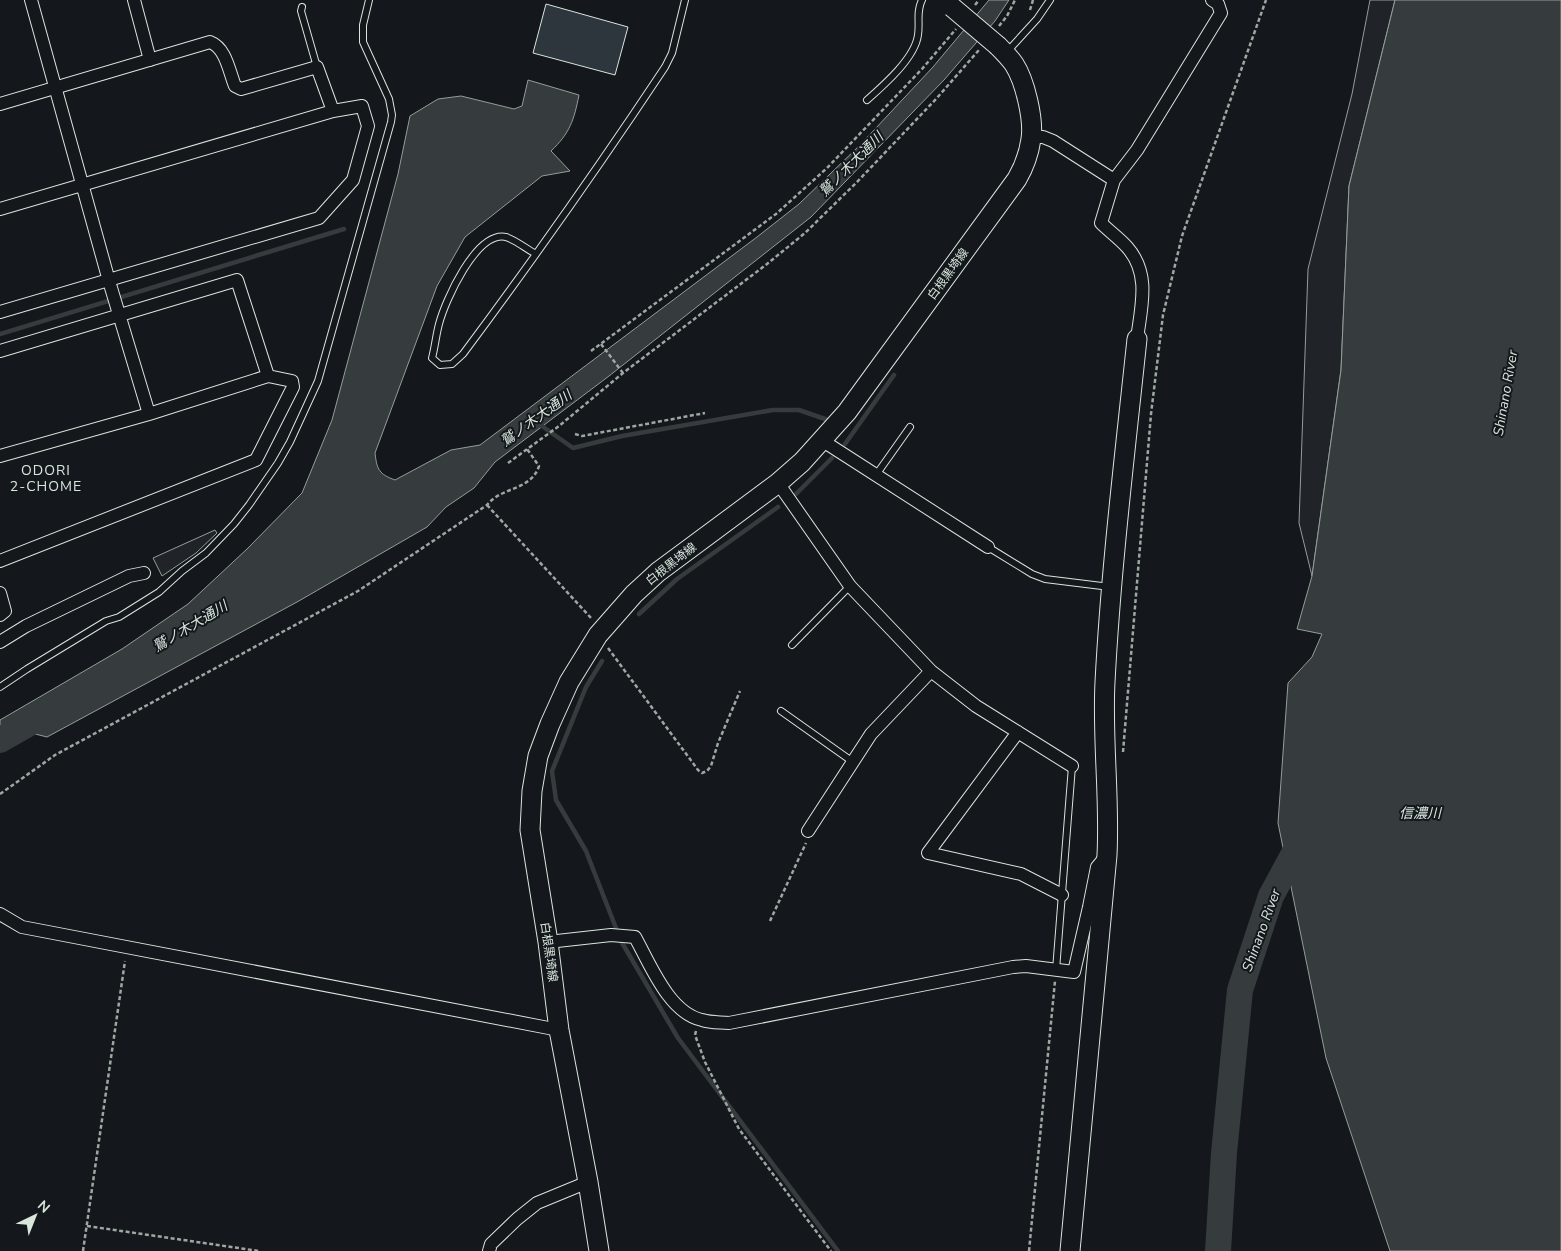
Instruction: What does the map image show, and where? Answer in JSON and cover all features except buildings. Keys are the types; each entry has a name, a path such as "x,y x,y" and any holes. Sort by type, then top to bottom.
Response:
{"main road":[{"name":"白根黒埼線","path":"599,1251 559,1030 548,942 530,830 532,791 538,756 569,682 600,632 634,594 658,572 778,483 823,440 853,404 1018,179 1024,167 1031,137 1030,114 1022,81 1015,65 995,45 952,10"},
{"path":"1070,1251 1107,855 1109,819 1104,755 1104,683 1137,339"}],"street":[{"path":"31,0 109,281 149,414"},
{"path":"134,0 150,60"},
{"path":"1137,339 1144,284 1140,267 1128,248 1101,223 1114,180 1137,150 1221,13 1218,4 1212,0"},
{"path":"0,104 210,42 216,44 221,49 235,86 241,89 317,67 332,111"},
{"path":"0,209 332,111 362,106 368,126 353,180 320,218 0,312"},
{"path":"1031,137 1043,137 1053,141 1114,180"},
{"path":"0,351 237,280 268,376"},
{"path":"0,456 149,414 268,376 292,381 293,387 256,460 0,561"},
{"path":"823,440 988,547"},
{"path":"778,483 850,586 931,671 976,706 1072,766"},
{"path":"0,642 26,626 129,576 144,573"},
{"path":"0,593 5,611 0,615"},
{"path":"808,832 871,734 931,671"},
{"path":"1018,732 928,853 1021,874 1062,895"},
{"path":"548,942 611,935 635,937 662,987 673,1002 700,1020 729,1022 1013,966 1074,972 1096,867 1107,855"},
{"path":"0,914 22,927 559,1030"},
{"path":"489,1251 491,1244 510,1225 537,1203 588,1182"}],"lane":[{"path":"0,687 27,668 106,622 119,617 159,592 206,553 234,524 278,463 290,442 318,381 391,122 392,115 389,100 363,42 363,25 369,0"},
{"path":"536,254 506,237 495,238 480,247 461,273 440,322 432,358 440,364 452,364 463,354 536,254 611,149 665,68 672,53 685,0"},
{"path":"867,100 882,88 913,50 918,34 918,8 922,0"},
{"path":"995,45 1037,20 1050,0"},
{"path":"302,7 301,12 317,67"},
{"path":"876,475 910,426"},
{"path":"988,547 1032,574 1045,579 1112,587"},
{"path":"792,645 850,586"},
{"path":"781,711 853,762"},
{"path":"1056,970 1072,766"}],"path":[{"path":"973,8 978,0"},
{"path":"508,462 559,426 622,371 767,264 805,233 930,106 995,45 1015,0"},
{"path":"1122,758 1151,414 1163,315 1182,236 1266,0"},
{"path":"591,352 776,214 827,168 922,69 952,10"},
{"path":"602,344 622,371"},
{"path":"576,434 582,436 704,413"},
{"path":"0,794 55,756 358,591 487,505 492,498 523,485 536,476 539,466 527,449"},
{"path":"487,505 600,632 702,773 707,772 711,766 718,743 740,691"},
{"path":"770,921 806,846 808,832"},
{"path":"83,1251 127,947"},
{"path":"1029,1251 1056,970"},
{"path":"700,1020 695,1035 700,1051 738,1129 831,1251"},
{"path":"87,1226 259,1251"}],"shaded area":[{"path":"1370,0 1395,0 1349,186 1341,370 1312,576 1299,523 1308,269 1352,94"},
{"path":"215,530 217,533 196,553 162,576 153,558"}],"water":[{"path":"989,0 1009,0 995,21 944,80 811,217 609,376 495,462 474,488 446,507 427,527 297,602 47,737 0,725 0,720 122,649 188,604 247,549 302,493 332,420 398,174 410,116 438,99 461,96 514,109 522,106 528,80 579,95 567,132 551,151 570,171 542,176 465,237 437,286 375,453 380,471 385,476 395,480 451,450 480,445 799,204 860,145 933,67"},
{"name":"信濃川","path":"1395,0 1561,0 1561,1251 1390,1251 1326,1058 1278,823 1288,683 1312,657 1322,634 1297,629 1312,576 1341,370 1349,186"}],"waterway":[{"path":"0,334 344,229"},
{"path":"845,444 894,375"},
{"path":"539,424 573,448 622,436 773,410 799,410 828,420"},
{"path":"796,494 832,458"},
{"path":"639,614 677,579 778,507"},
{"path":"602,661 586,687 552,771 556,800 586,851 621,941 678,1038 838,1251"},
{"name":"鷲ノ木大通川","path":"0,740 49,712"},
{"name":"Shinano River","path":"1218,1251 1224,1153 1240,990 1271,896 1303,837"}],"district":[{"name":"ODORI 2-CHOME","path":"46,478"}]}
